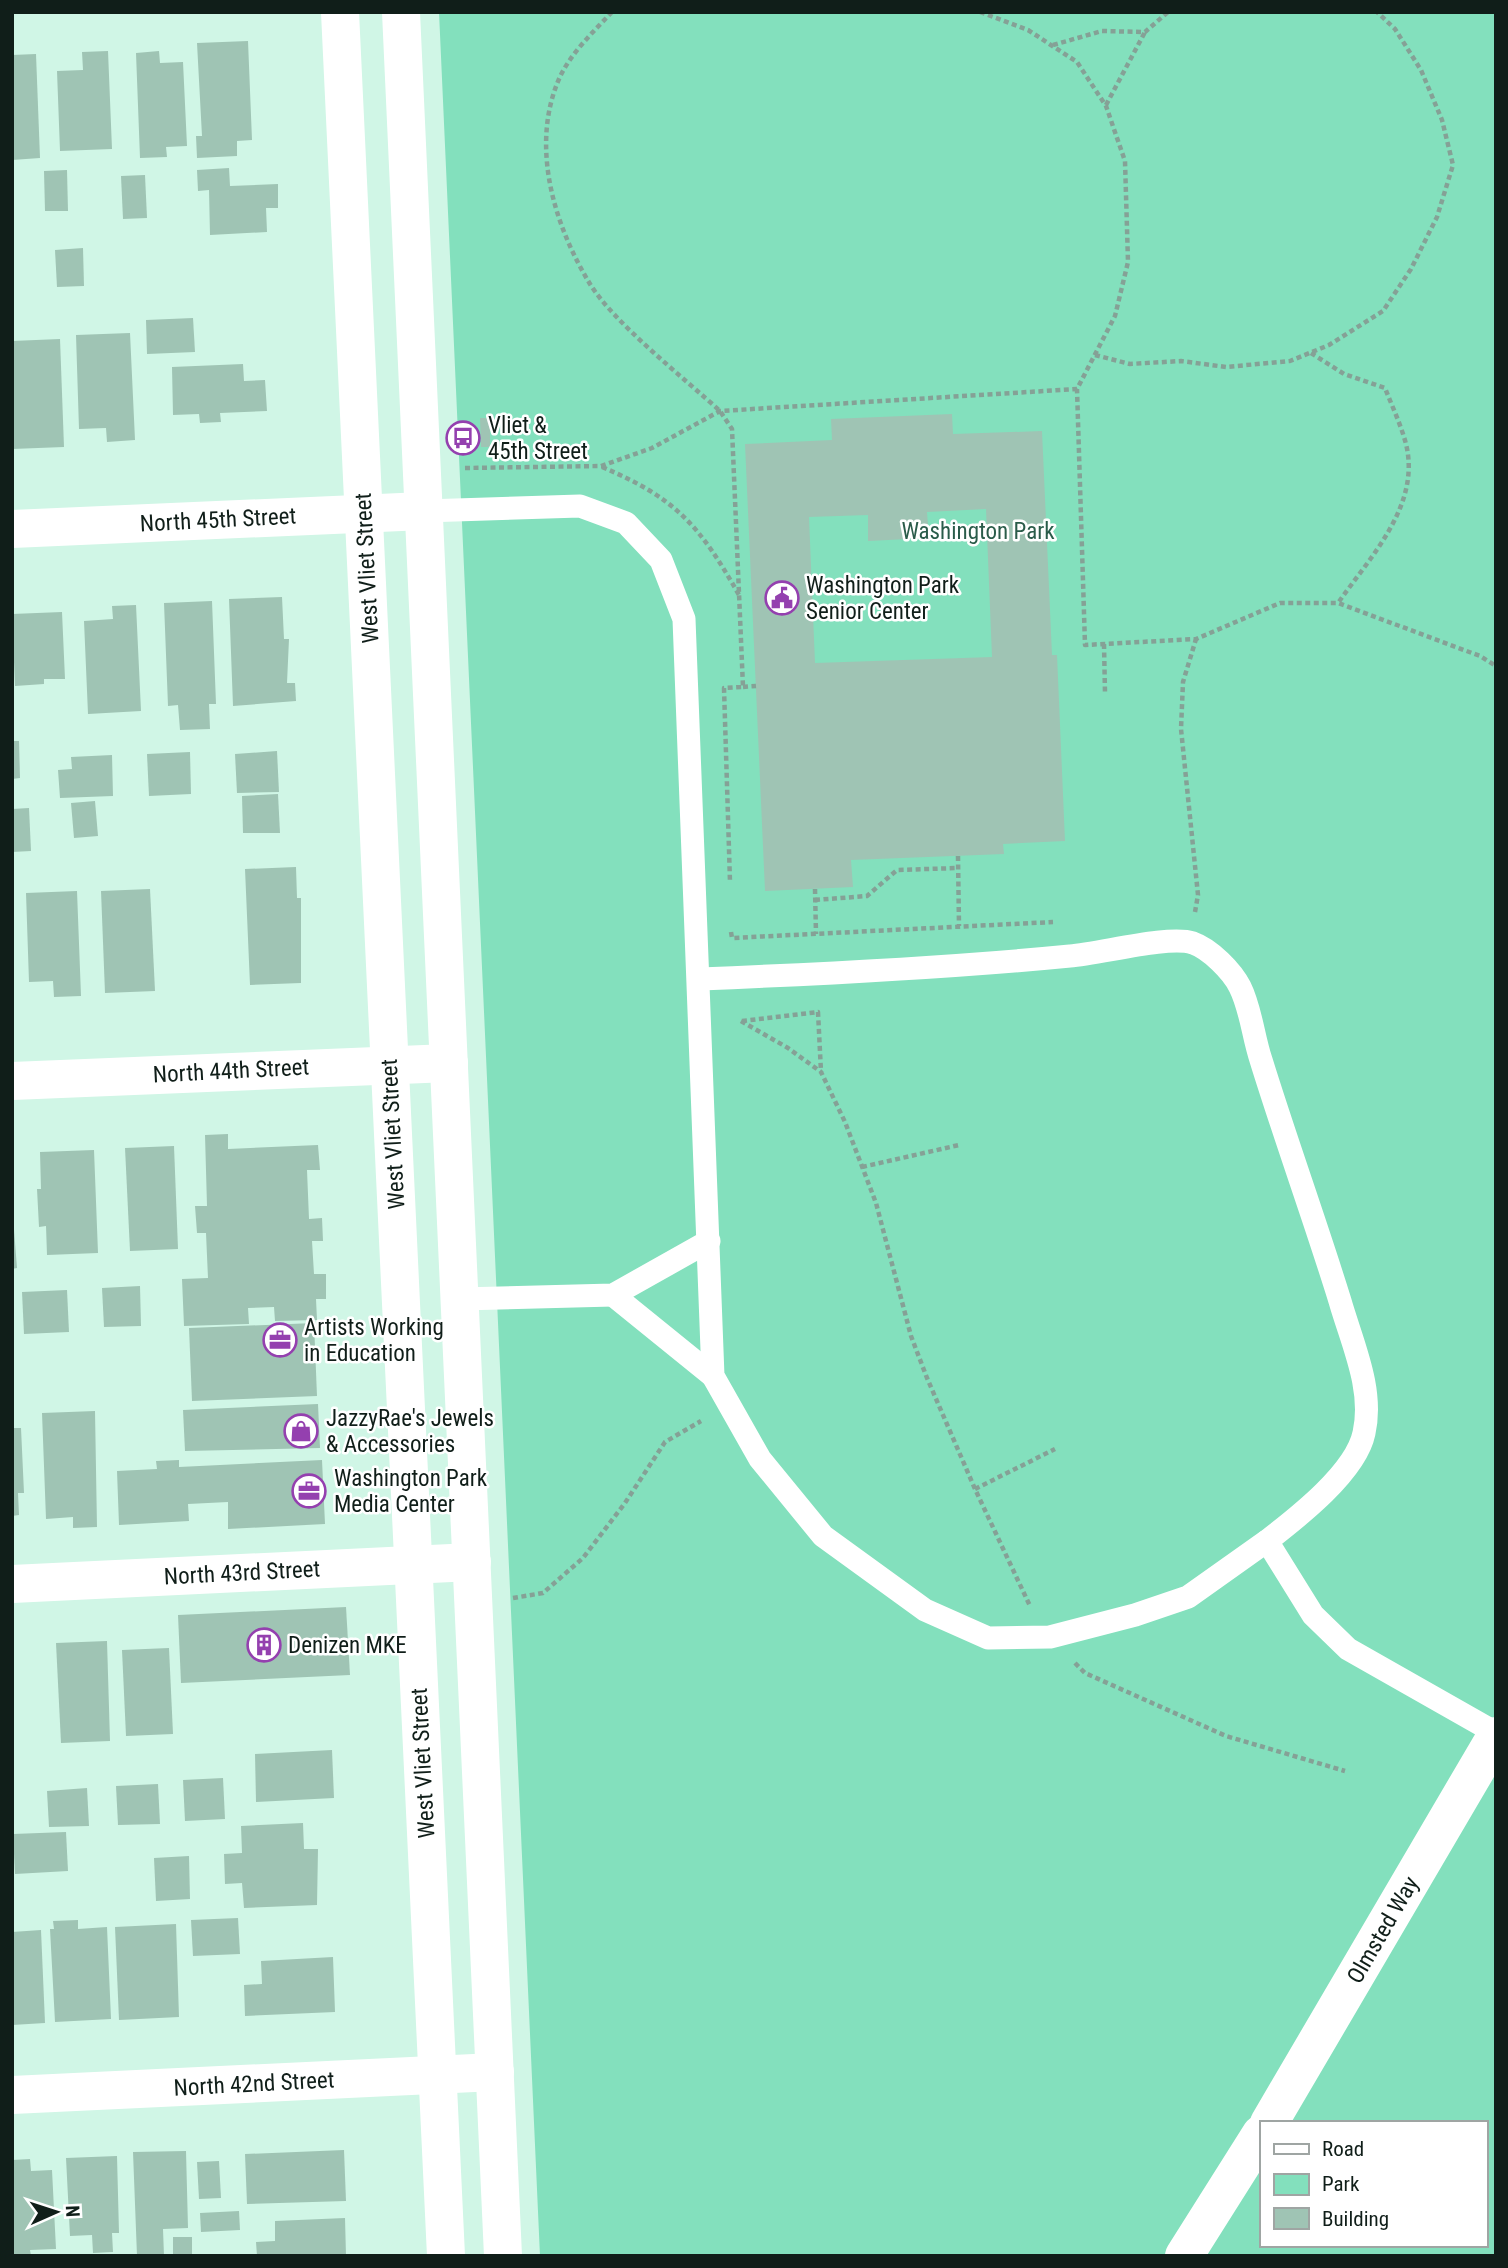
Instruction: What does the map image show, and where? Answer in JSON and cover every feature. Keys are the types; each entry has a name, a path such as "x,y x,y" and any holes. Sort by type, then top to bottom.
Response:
{"street":[{"name":"West Vliet Street","path":"340,12 446,2256"},
{"path":"401,12 503,2256"},
{"name":"North 45th Street","path":"12,529 424,511"},
{"name":"North 44th Street","path":"12,1081 449,1063"},
{"name":"North 43rd Street","path":"12,1584 472,1562"},
{"name":"Olmsted Way","path":"1270,2121 1496,1735"},
{"name":"North 42nd Street","path":"12,2095 495,2072"},
{"path":"1184,2256 1260,2136"}],"lane":[{"path":"424,511 580,506 626,523 661,560 684,619 700,979 713,1376"},
{"path":"613,1296 713,1376 760,1459 823,1536 925,1610 988,1638 1050,1637 1135,1615 1188,1597 1309,1509 1344,1470 1364,1434 1366,1389 1315,1221 1260,1057 1245,999 1238,984 1219,961 1193,943 1154,944 1091,954 943,968 700,979"},
{"path":"460,1300 613,1296 709,1241"},
{"path":"1267,1541 1313,1615 1348,1649 1496,1735"}],"path":[{"path":"612,12 586,40 559,78 548,119 547,160 552,198 591,285 626,324 720,411 732,429 743,687"},
{"path":"980,12 1028,30 1077,62 1106,106 1125,161 1128,262 1115,316 1077,389 1085,645 1196,639 1280,603 1338,603 1480,656 1496,666"},
{"path":"1106,106 1145,32 1168,12"},
{"path":"1095,355 1130,364 1181,361 1226,367 1290,361 1329,345 1383,311 1411,269 1437,217 1453,165 1442,120 1421,71 1395,29 1377,12"},
{"path":"1052,46 1102,31 1145,32"},
{"path":"1310,353 1344,374 1385,388 1406,446 1406,486 1399,516 1338,603"},
{"path":"465,468 601,466 652,448 720,411 1077,389"},
{"path":"601,466 642,484 674,505 703,536 740,598"},
{"path":"1193,943 1198,895 1181,729 1183,681 1196,639"},
{"path":"1104,644 1105,692"},
{"path":"730,896 724,688 756,687"},
{"path":"958,856 959,926"},
{"path":"815,900 867,896 897,870 958,868"},
{"path":"815,889 816,934"},
{"path":"731,924 732,938 1067,921"},
{"path":"821,1072 788,1048 741,1021 818,1012 821,1072 876,1203 911,1336 975,1489 1027,1602 1050,1637 1085,1673 1226,1736 1345,1771"},
{"path":"863,1167 958,1145"},
{"path":"513,1598 543,1593 583,1558 625,1503 665,1442 730,1405"},
{"path":"975,1489 1055,1449"}],"green space":[{"name":"Washington Park","path":"439,12 1496,12 1496,2256 540,2256"}],"building":[{"path":"248,41 252,140 237,141 237,156 197,158 196,136 202,136 197,43"},
{"path":"108,51 112,149 60,151 57,71 83,70 82,52"},
{"path":"159,51 160,63 183,62 187,146 166,147 167,157 140,158 136,53"},
{"path":"36,54 40,158 12,160 12,55"},
{"path":"229,168 230,186 278,184 278,208 266,208 267,232 210,235 209,190 198,191 197,170"},
{"path":"67,170 68,211 45,211 44,171"},
{"path":"145,175 147,218 123,219 121,176"},
{"path":"83,248 84,286 57,287 55,250"},
{"path":"193,318 195,352 147,354 146,320"},
{"path":"130,333 135,440 107,442 106,428 79,429 76,335"},
{"path":"60,339 64,447 12,449 12,341"},
{"path":"243,364 244,381 265,380 267,411 220,413 221,422 200,423 199,414 173,415 172,367"},
{"name":"Washington Park Senior Center","path":"952,414 953,434 1042,431 1052,655 1057,655 1065,841 1003,844 1004,854 851,860 853,887 765,891 745,444 832,440 831,419","holes":["986,509 992,657 815,663 809,517 868,515 868,541 929,538 927,512"]},
{"path":"480,418 490,418 490,447 481,447"},
{"path":"282,597 284,639 289,639 287,683 295,683 296,701 233,706 229,599"},
{"path":"212,601 216,704 209,704 210,729 180,730 178,705 168,706 164,603"},
{"path":"136,605 141,711 88,714 84,621 113,619 112,606"},
{"path":"62,612 65,679 44,679 44,684 15,686 12,614"},
{"path":"12,741 19,741 20,778 12,779"},
{"path":"277,751 279,792 237,793 235,754"},
{"path":"190,752 191,794 149,796 147,754"},
{"path":"112,755 113,796 60,798 58,770 72,769 71,757"},
{"path":"278,794 280,833 243,833 242,796"},
{"path":"95,801 98,836 74,838 71,803"},
{"path":"29,808 31,851 12,852 12,809"},
{"path":"296,867 297,898 301,898 301,983 250,985 245,869"},
{"path":"150,889 155,991 105,993 101,891"},
{"path":"77,891 81,996 54,997 53,981 29,982 26,893"},
{"path":"228,1134 228,1149 318,1145 320,1170 307,1170 309,1219 322,1218 323,1241 312,1241 314,1274 326,1274 326,1299 316,1299 317,1320 275,1321 274,1307 248,1308 249,1324 184,1326 182,1279 208,1278 206,1233 197,1233 195,1206 207,1206 205,1135"},
{"path":"174,1146 178,1249 130,1251 125,1148"},
{"path":"94,1150 98,1253 47,1255 46,1226 39,1227 37,1189 41,1189 40,1152"},
{"path":"12,1204 17,1268 12,1269"},
{"path":"140,1286 141,1326 104,1327 102,1288"},
{"path":"67,1290 69,1332 24,1334 22,1292"},
{"path":"314,1323 317,1396 192,1401 189,1328"},
{"path":"318,1404 320,1448 185,1451 183,1410"},
{"path":"95,1411 97,1527 73,1528 73,1517 46,1519 42,1413"},
{"path":"12,1428 21,1428 24,1493 18,1493 19,1515 12,1516"},
{"path":"179,1460 179,1467 322,1460 325,1524 228,1529 228,1502 188,1504 189,1521 119,1525 117,1471 157,1469 156,1461"},
{"name":"Denizen MKE","path":"346,1607 350,1675 181,1683 178,1615"},
{"path":"107,1641 110,1741 61,1743 56,1643"},
{"path":"169,1648 173,1734 126,1736 122,1650"},
{"path":"332,1750 334,1798 256,1802 255,1754"},
{"path":"223,1778 225,1819 185,1821 183,1780"},
{"path":"158,1784 160,1824 118,1825 116,1786"},
{"path":"87,1788 89,1826 49,1827 47,1791"},
{"path":"303,1823 304,1849 318,1849 317,1905 244,1908 242,1883 225,1884 224,1854 242,1853 241,1826"},
{"path":"66,1832 68,1871 15,1874 13,1834"},
{"path":"189,1856 190,1899 156,1901 154,1858"},
{"path":"238,1918 240,1954 193,1956 191,1920"},
{"path":"78,1920 78,1929 107,1927 111,2019 55,2022 50,1929 54,1929 53,1921"},
{"path":"176,1924 179,2017 119,2020 115,1927"},
{"path":"41,1930 45,2023 12,2025 12,1932"},
{"path":"333,1957 335,2012 245,2016 244,1985 262,1984 261,1961"},
{"path":"344,2150 346,2201 247,2204 245,2154"},
{"path":"186,2151 188,2228 163,2229 164,2256 137,2256 133,2152"},
{"path":"117,2156 119,2233 112,2233 113,2252 93,2253 92,2235 70,2236 66,2158"},
{"path":"30,2159 31,2171 52,2170 56,2249 30,2250 31,2256 12,2256 12,2160"},
{"path":"219,2161 221,2198 199,2199 197,2162"},
{"path":"239,2211 240,2230 201,2232 200,2213"},
{"path":"345,2218 346,2256 257,2256 256,2242 275,2241 275,2221"},
{"path":"173,2237 192,2237 192,2256 173,2256"}],"place":[{"name":"Vliet & 45th Street","path":"463,438"},
{"name":"Washington Park Senior Center","path":"782,598"},
{"name":"Artists Working in Education","path":"280,1340"},
{"name":"JazzyRae's Jewels & Accessories","path":"301,1431"},
{"name":"Washington Park Media Center","path":"309,1491"},
{"name":"Denizen MKE","path":"264,1645"}]}
